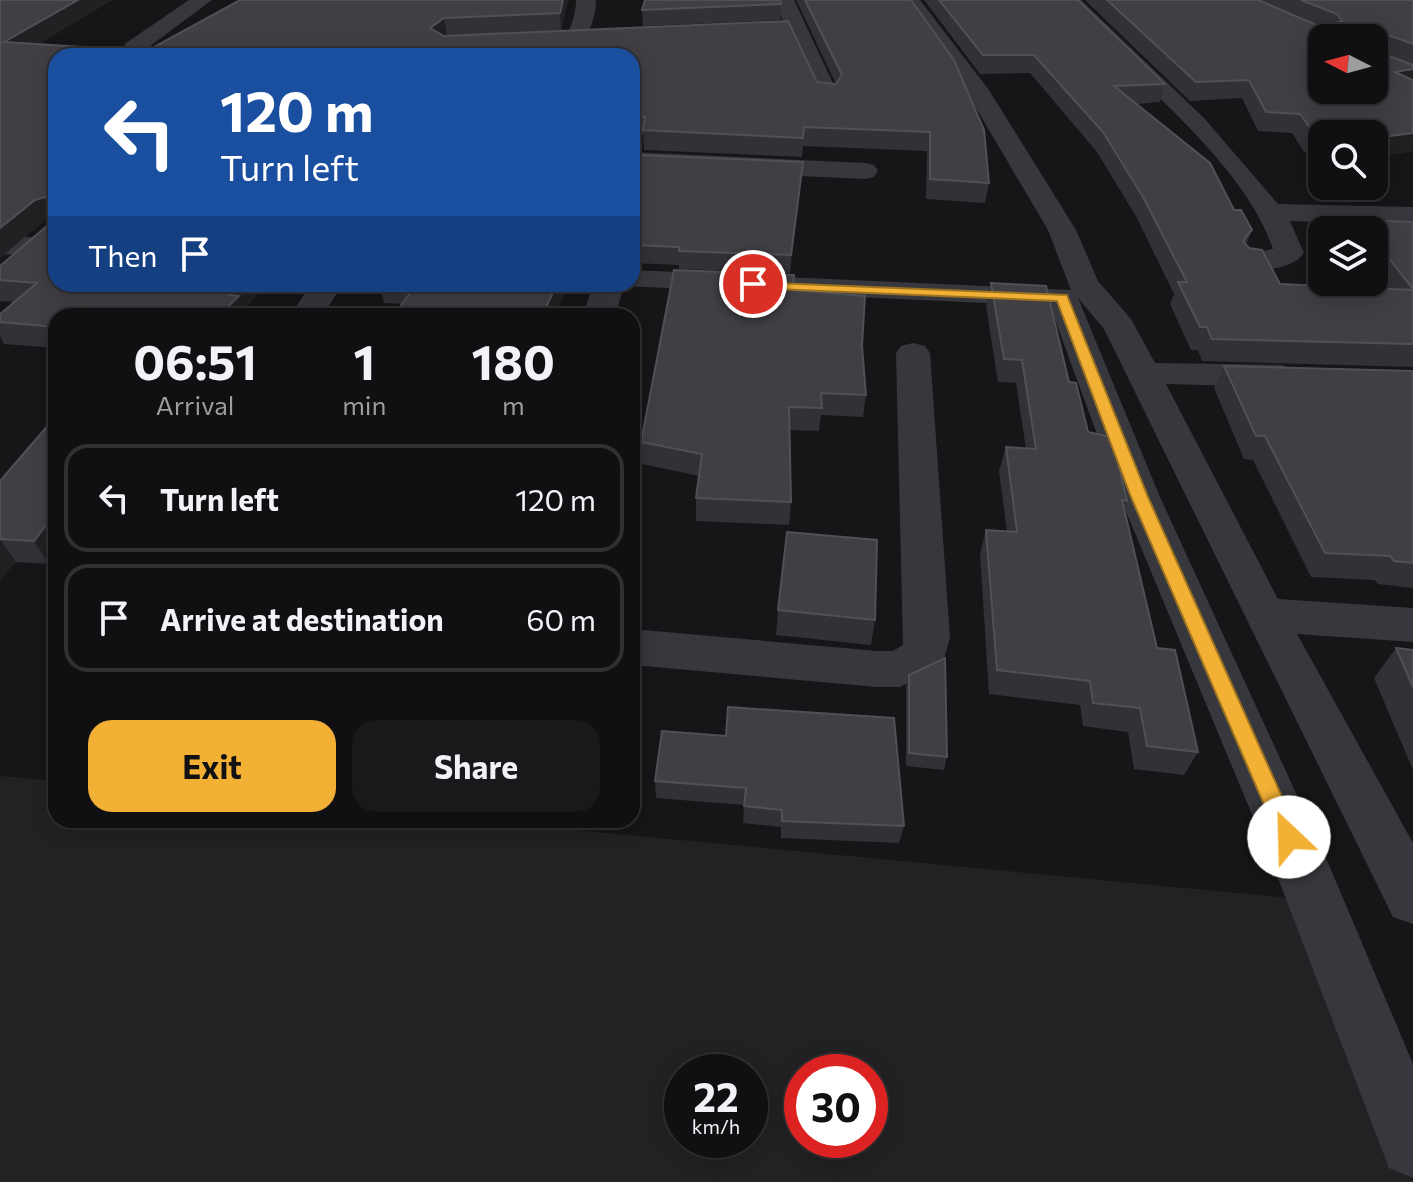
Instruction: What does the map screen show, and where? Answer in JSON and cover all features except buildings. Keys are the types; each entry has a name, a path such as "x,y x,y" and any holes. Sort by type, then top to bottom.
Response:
{"street":[{"path":"134,48 202,0"},
{"path":"548,38 582,43 586,0"},
{"path":"784,0 787,29 826,94"},
{"path":"910,0 993,116 1062,230 1073,290 1140,497 1301,865 1413,1144"},
{"path":"1070,0 1219,150 1273,212 1289,253 1274,259 1252,261"},
{"path":"640,160 865,171"},
{"path":"1273,212 1413,216"},
{"path":"0,245 48,241"},
{"path":"0,278 48,242"},
{"path":"640,279 1073,290 1119,326 1264,615 1413,898"},
{"path":"640,648 877,669 900,669 924,655 927,638 913,353"},
{"path":"1143,373 1318,377"},
{"path":"1264,615 1413,625"}],"shaded area":[{"path":"0,776 48,780 48,828 554,828 1301,899 1413,1182 0,1182"}],"route":[{"path":"753,284 1062,297 1140,497 1289,837"}]}
